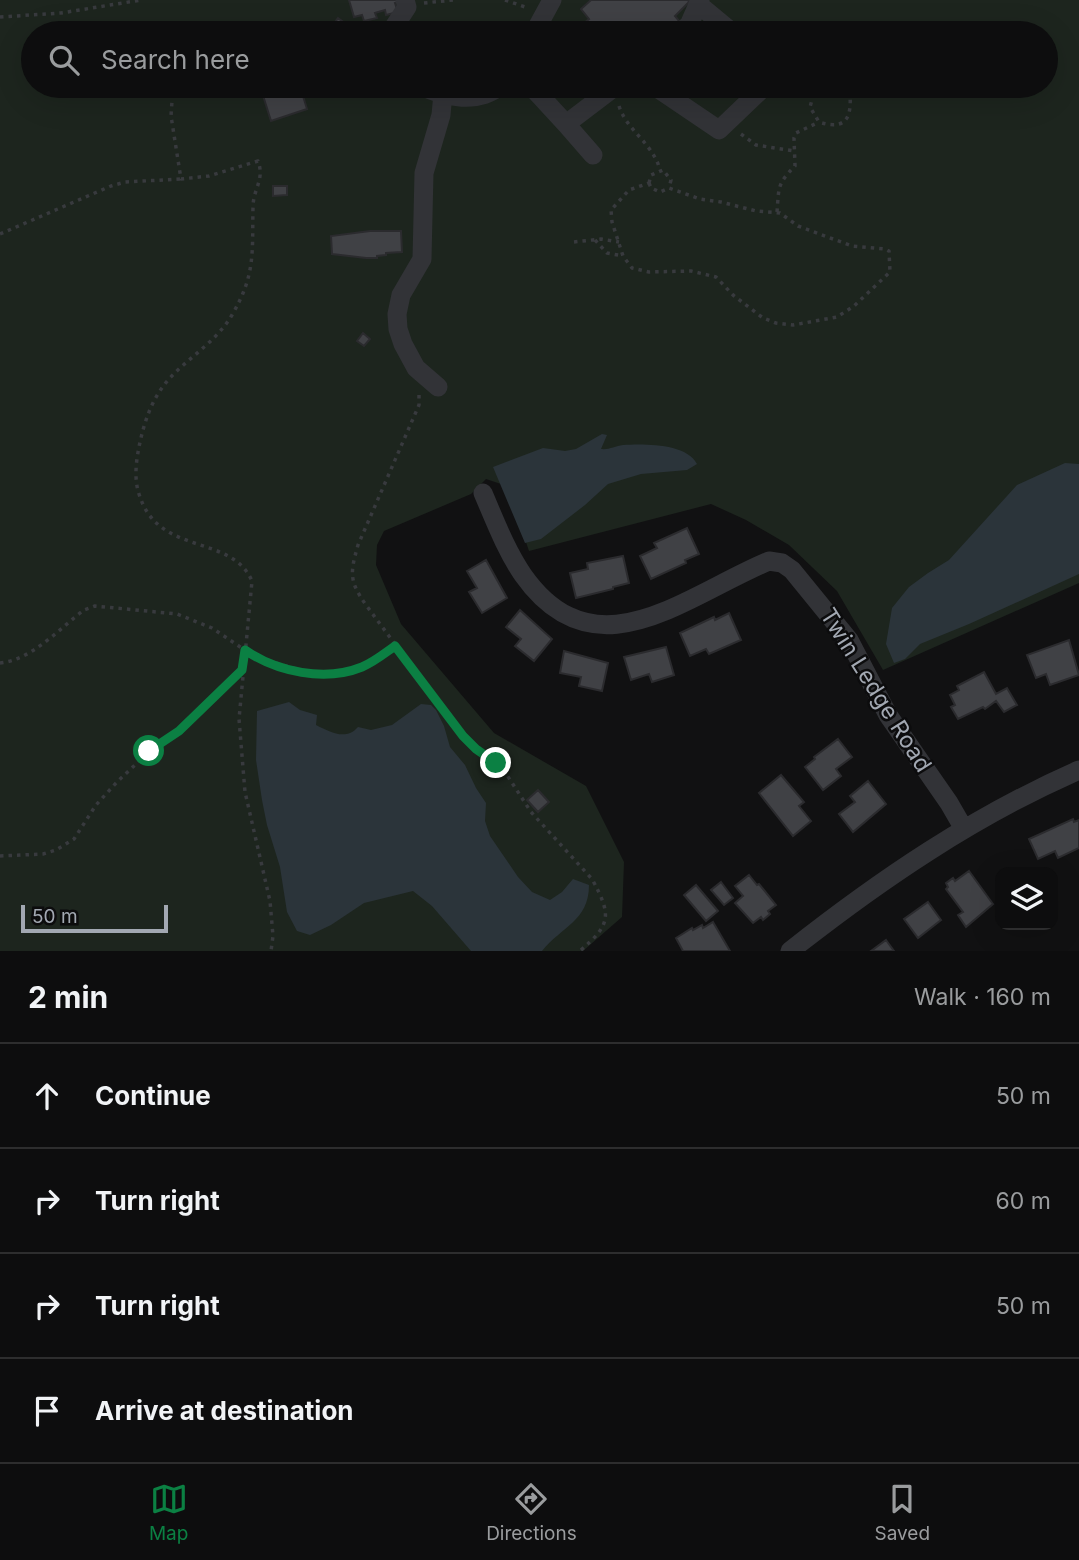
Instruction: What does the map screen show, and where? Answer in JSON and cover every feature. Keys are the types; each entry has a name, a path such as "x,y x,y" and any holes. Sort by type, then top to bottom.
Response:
{"street":[{"path":"541,21 552,0"},
{"path":"691,21 699,2 720,21"},
{"path":"397,21 406,4"},
{"path":"438,387 416,368 400,337 397,314 401,295 422,259 424,173 441,115 443,98"},
{"path":"542,98 593,155"},
{"path":"566,124 600,98"},
{"path":"672,98 719,130 753,98"},
{"name":"Twin Ledge Road","path":"483,494 524,576 548,604 577,622 611,625 654,615 769,561 782,563 792,570 849,640 888,715 964,829"},
{"path":"793,950 883,880 964,829 1079,770"}],"path":[{"path":"0,17 61,13 141,0"},
{"path":"406,4 453,0"},
{"path":"172,98 171,116 181,179"},
{"path":"617,98 622,114 653,151 660,170 670,176 669,188"},
{"path":"813,98 810,107 819,122"},
{"path":"777,212 782,181 795,166 796,133 819,122 833,124 846,120 852,105 851,98"},
{"path":"729,121 755,145 794,150"},
{"path":"0,234 125,182 209,176 258,161 262,171 253,205 252,265 247,284 232,316 202,351 170,379 152,403 137,454 137,483 144,506 156,523 186,541 233,558 246,569 252,581 242,670 239,719 241,759 245,792 270,901 271,951"},
{"path":"649,183 629,190 611,211 623,256 632,268 691,271 716,277 733,295 763,318 776,323 793,325 837,317 845,313 890,272 889,251 885,248 852,246 799,226 777,212 756,211 700,199 669,188 660,192 651,188 651,174 660,170"},
{"path":"595,240 607,253 623,256"},
{"path":"574,243 595,240 619,242"},
{"path":"416,368 419,405 358,545 351,574 359,595 463,736 503,769 531,812 592,879 607,918 601,932 580,951"},
{"path":"0,663 23,655 95,606 177,614 212,628 255,657 296,671 314,674 330,674 366,666 395,646"},
{"path":"0,856 43,854 74,839 96,805 125,774 156,745 179,731 242,670"}],"shaded area":[{"path":"0,0 1079,0 1079,583 883,670 837,591 789,545 746,520 711,504 529,551 507,486 486,479 471,494 384,531 377,545 376,565 401,624 494,733 586,786 624,862 622,917 583,951 0,951"},
{"path":"602,434 607,435 601,449 623,445 664,446 684,452 697,464 687,470 641,474 608,484 541,539 525,543 493,467 543,448 565,451 576,449"},
{"path":"1065,463 1079,464 1079,574 920,644 905,659 894,663 886,644 892,608 909,587 949,560 1017,485"},
{"path":"289,702 300,710 317,715 316,725 343,734 348,734 358,727 371,730 392,725 421,704 431,705 444,726 450,747 465,765 486,803 485,821 490,836 518,877 532,892 550,900 562,892 573,879 589,885 588,897 579,915 542,951 471,951 432,906 413,891 364,903 331,925 310,935 297,931 287,912 280,867 267,825 256,760 257,711"}],"building":[{"path":"349,0 399,0 395,3 398,12 386,15 385,10 375,13 377,18 364,21 362,15 354,17"},
{"path":"591,0 689,2 675,16 679,21 587,21 589,19 581,9"},
{"path":"264,98 304,98 307,109 271,121"},
{"path":"273,186 287,186 287,195 273,196"},
{"path":"370,231 401,231 402,252 386,253 377,258 332,254 331,236"},
{"path":"363,333 370,339 364,346 357,341"},
{"path":"687,528 699,554 651,579 640,556 657,548 654,543"},
{"path":"623,556 629,583 576,598 570,573 588,569 587,563"},
{"path":"486,560 507,598 482,613 469,592 477,588 467,571"},
{"path":"520,610 552,639 534,661 515,646 521,639 506,627"},
{"path":"729,613 741,640 709,654 706,649 690,656 680,633"},
{"path":"1069,640 1079,675 1050,685 1046,674 1036,678 1027,655"},
{"path":"666,647 674,675 652,682 649,674 631,680 624,657"},
{"path":"564,651 608,663 602,691 579,686 581,677 560,673"},
{"path":"984,672 996,694 1007,688 1017,705 1004,712 996,701 985,709 983,707 958,719 951,707 955,705 950,695 959,690 957,686"},
{"path":"838,739 852,757 836,769 841,776 823,790 805,767"},
{"path":"781,775 804,802 799,806 811,821 793,836 759,793"},
{"path":"868,781 886,804 853,832 839,814 855,802 850,796"},
{"path":"538,790 549,802 538,812 527,800"},
{"path":"1073,819 1074,822 1079,820 1079,848 1058,858 1055,851 1038,859 1029,839"},
{"path":"969,871 993,904 966,927 958,915 963,912 946,889 946,883 953,878 955,881"},
{"path":"749,875 776,905 768,911 770,914 763,920 761,917 753,923 735,903 743,896 735,886"},
{"path":"721,882 733,898 724,905 711,890"},
{"path":"696,885 718,911 706,921 684,895"},
{"path":"928,902 941,920 918,938 904,919"},
{"path":"713,922 730,951 683,951 676,938 692,928 693,930 702,925 703,928"},
{"path":"886,940 894,951 871,951"}],"route":[{"path":"149,751 179,731 242,670 245,650 255,657 303,673 330,674 366,666 395,646 463,736 496,763"}]}
